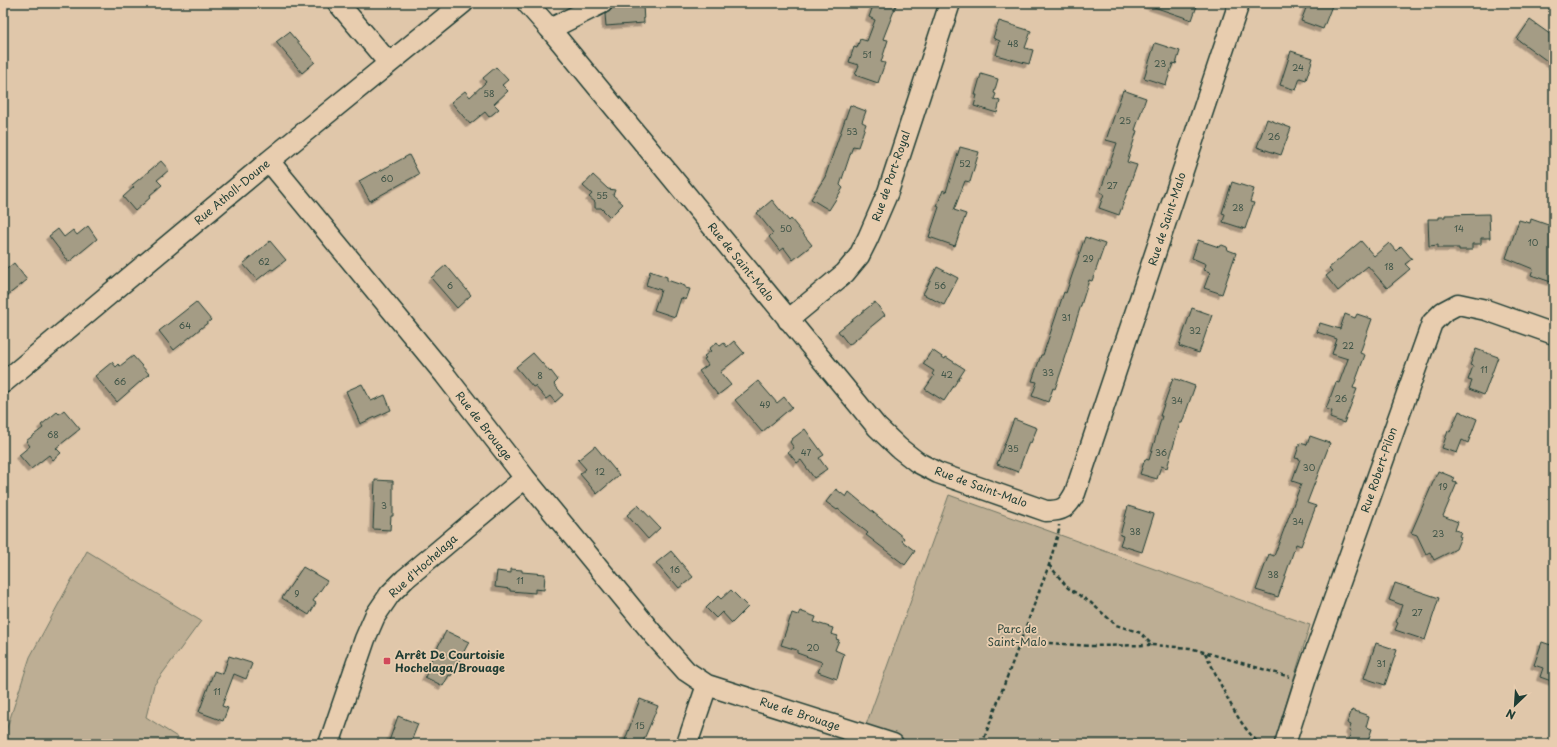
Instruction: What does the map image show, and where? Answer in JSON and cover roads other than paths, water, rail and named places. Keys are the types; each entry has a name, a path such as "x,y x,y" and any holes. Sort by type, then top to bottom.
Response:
{"street":[{"path":"338,3 388,62"},
{"name":"Rue Atholl-Doune","path":"3,383 388,62 463,3"},
{"name":"Rue de Saint-Malo","path":"527,3 877,427 899,448 917,462 938,473 1046,510 1059,510 1068,505 1075,493 1239,3"},
{"path":"550,29 602,3"},
{"name":"Rue de Port-Royal","path":"788,320 845,273 859,256 888,192 950,3"},
{"name":"Rue de Brouage","path":"269,161 445,376 525,478 653,634 686,671 707,685 893,744"},
{"name":"Rue Robert-Pilon","path":"1285,744 1305,681 1432,323 1443,312 1458,304 1486,310 1554,334"},
{"name":"Rue d'Hochelaga","path":"329,744 365,639 375,616 390,594 406,578 525,478"},
{"path":"687,744 707,685"}],"place":[{"name":"Arrêt De Courtoisie Hochelaga/Brouage","path":"387,661"}],"park label":[{"name":"Parc de Saint-Malo","path":"1017,635"}]}
